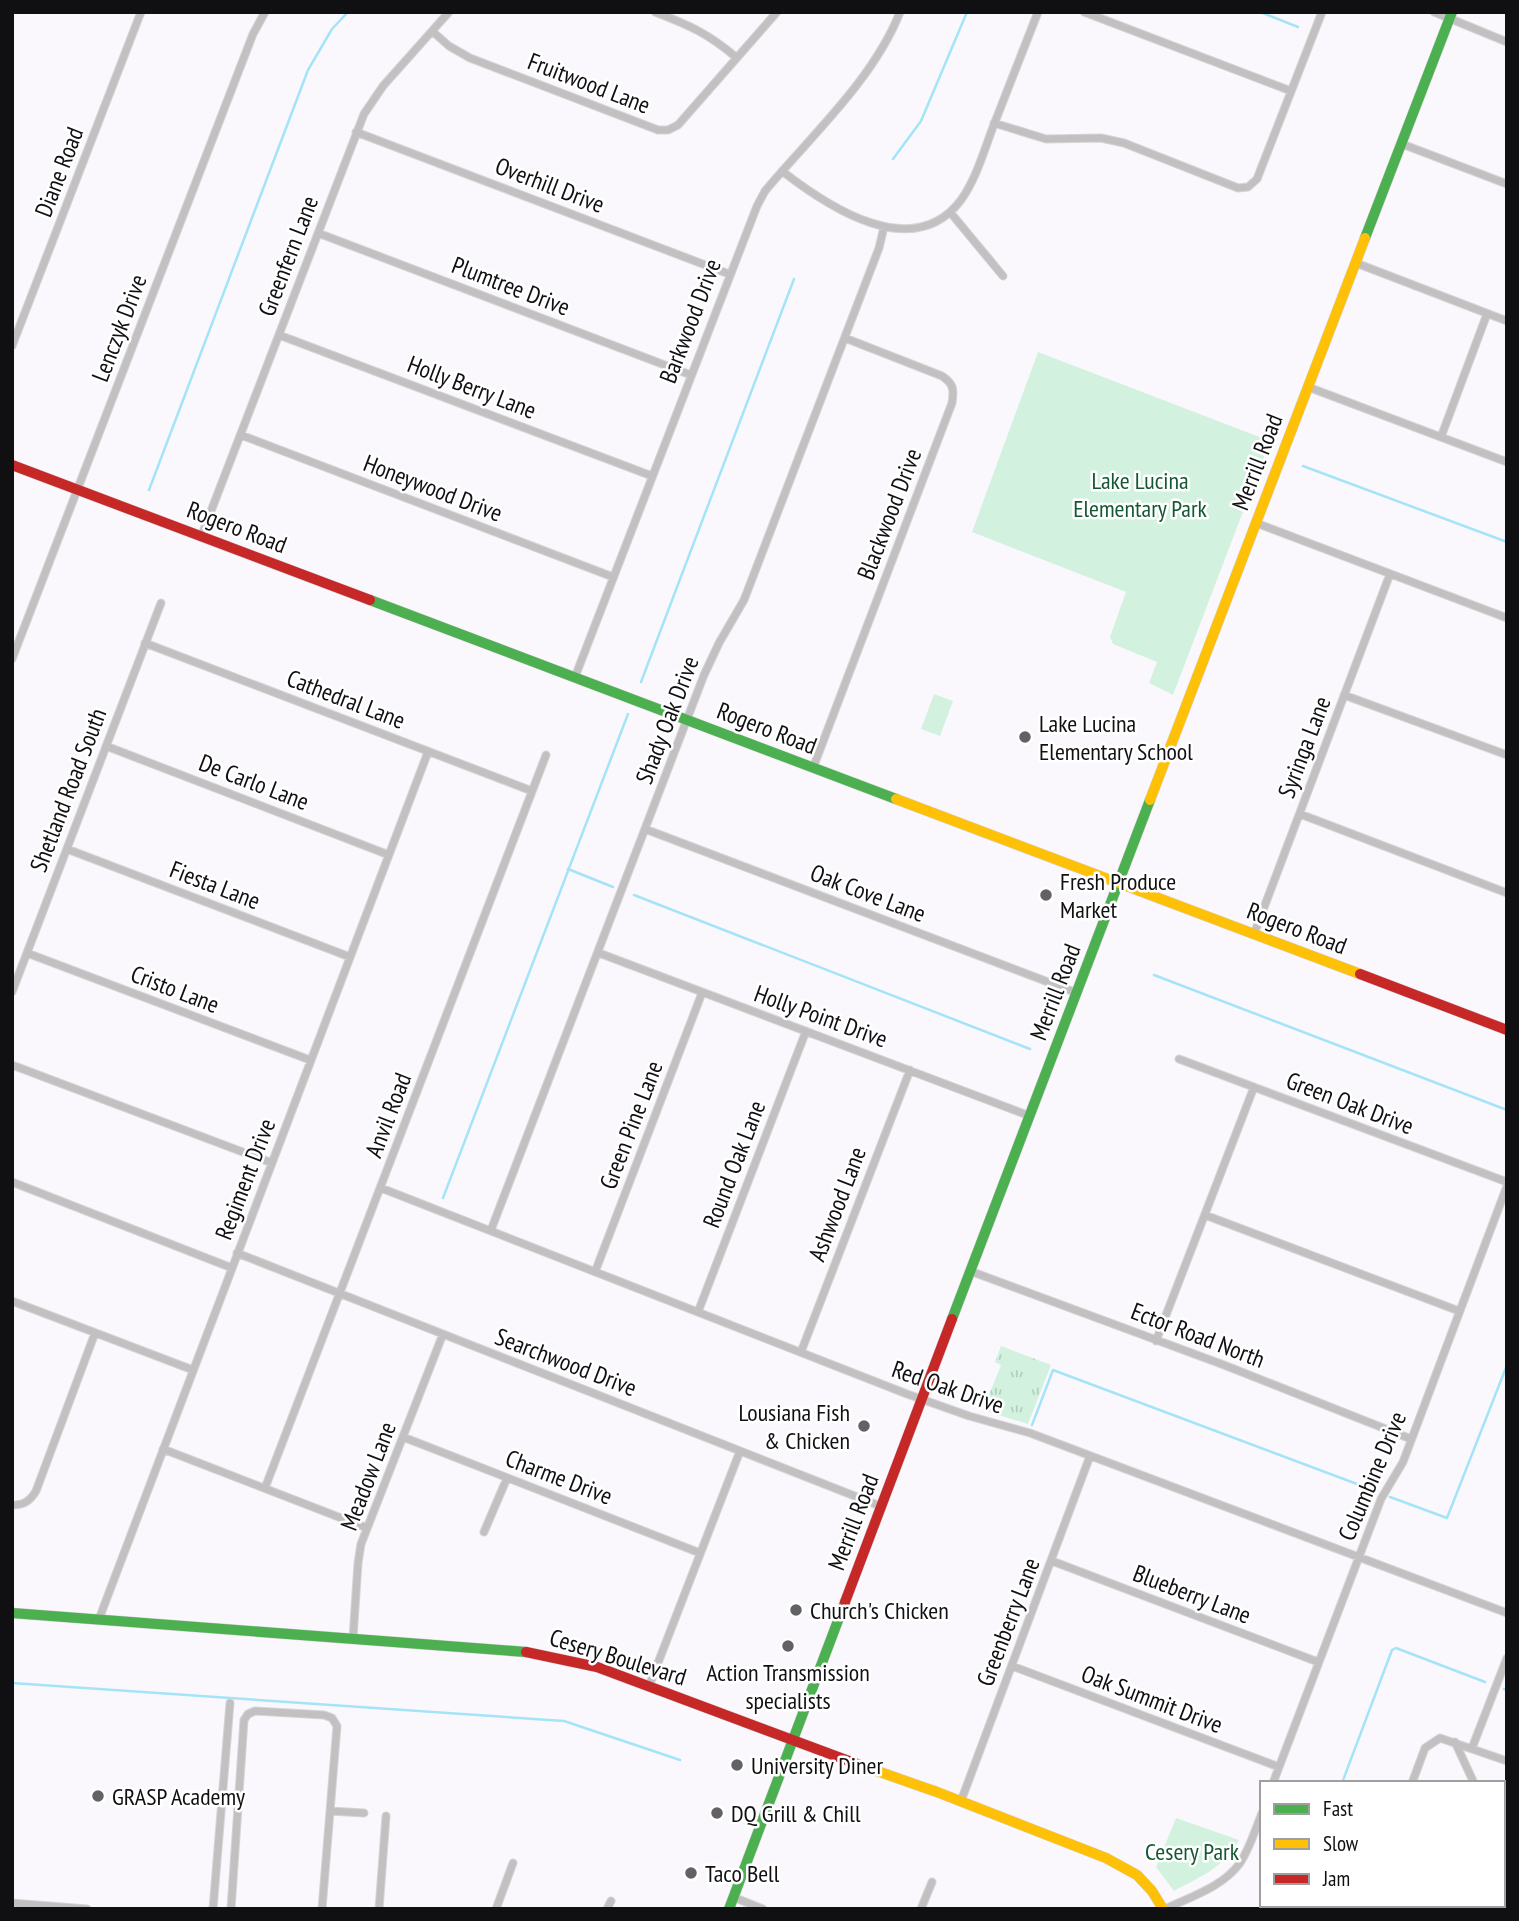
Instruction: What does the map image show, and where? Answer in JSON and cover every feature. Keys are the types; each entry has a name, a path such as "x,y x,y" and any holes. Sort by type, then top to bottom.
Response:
{"main road":[{"name":"Merrill Road","path":"729,1909 880,1506 1451,16"},
{"name":"Rogero Road","path":"12,465 1507,1030"},
{"name":"Cesery Boulevard","path":"12,1613 538,1653 597,1667 961,1801 1127,1868 1152,1891 1164,1909"}],"street":[{"name":"Diane Road","path":"12,346 14,334 141,12"},
{"name":"Lenczyk Drive","path":"12,659 253,34 265,12"},
{"name":"Greenfern Lane","path":"201,537 356,132 372,100 449,12"},
{"path":"656,12 715,38 737,58"},
{"name":"Fruitwood Lane","path":"432,31 449,46 470,58 658,130 668,130 678,125 777,12"},
{"name":"Barkwood Drive","path":"575,677 757,205 765,191 858,83 879,52 900,12"},
{"path":"782,171 812,195 832,206 884,227 897,229 921,226 950,212 970,185 1038,12"},
{"path":"1084,12 1291,91"},
{"path":"994,123 1046,139 1101,138 1124,143 1238,188 1248,187 1257,180 1322,12"},
{"path":"1434,12 1451,16 1507,42"},
{"name":"Overhill Drive","path":"356,132 729,274"},
{"path":"1402,145 1507,184"},
{"path":"950,212 1003,276"},
{"name":"Shady Oak Drive","path":"491,1230 687,720 719,643 744,600 845,338 884,227"},
{"name":"Plumtree Drive","path":"318,233 691,374"},
{"path":"1356,263 1507,321"},
{"path":"1441,437 1487,314"},
{"name":"Holly Berry Lane","path":"279,335 652,476"},
{"name":"Blackwood Drive","path":"813,768 953,403 954,390 951,382 942,376 845,338"},
{"path":"1308,387 1507,462"},
{"name":"Honeywood Drive","path":"241,435 612,577"},
{"path":"1256,523 1507,618"},
{"name":"Syringa Lane","path":"1254,934 1391,574"},
{"name":"Shetland Road South","path":"12,992 161,603"},
{"name":"Cathedral Lane","path":"145,643 532,791"},
{"path":"1344,695 1507,755"},
{"name":"De Carlo Lane","path":"106,746 389,855"},
{"name":"Regiment Drive","path":"99,1619 428,752"},
{"name":"Anvil Road","path":"265,1488 546,755"},
{"path":"1300,814 1507,892"},
{"name":"Oak Cove Lane","path":"645,829 1077,993"},
{"name":"Fiesta Lane","path":"67,849 350,957"},
{"name":"Cristo Lane","path":"27,953 310,1060"},
{"name":"Holly Point Drive","path":"599,953 1030,1116"},
{"name":"Green Pine Lane","path":"595,1272 702,993"},
{"name":"Round Oak Lane","path":"698,1312 806,1031"},
{"name":"Green Oak Drive","path":"1179,1059 1507,1184"},
{"path":"12,1065 272,1163"},
{"name":"Ashwood Lane","path":"801,1352 910,1070"},
{"path":"1156,1341 1254,1087"},
{"path":"12,1182 232,1268"},
{"name":"Columbine Drive","path":"1274,1781 1381,1499 1403,1462 1507,1184"},
{"name":"Red Oak Drive","path":"381,1188 922,1400 1030,1433 1507,1613"},
{"path":"1205,1215 1459,1311"},
{"name":"Searchwood Drive","path":"237,1253 880,1506"},
{"name":"Ector Road North","path":"970,1271 1411,1439"},
{"path":"12,1301 193,1370"},
{"path":"12,1505 28,1502 36,1491 95,1333"},
{"name":"Meadow Lane","path":"353,1638 358,1563 367,1528 443,1334"},
{"name":"Charme Drive","path":"403,1437 700,1553"},
{"path":"163,1448 367,1528"},
{"path":"649,1686 740,1451"},
{"name":"Greenberry Lane","path":"961,1801 1090,1456"},
{"path":"484,1532 507,1478"},
{"name":"Blueberry Lane","path":"1052,1561 1318,1662"},
{"path":"1472,1748 1507,1658"},
{"name":"Oak Summit Drive","path":"1012,1666 1279,1767"},
{"path":"213,1909 230,1703"},
{"path":"231,1909 244,1720 248,1714 256,1711 324,1716 332,1718 337,1726 322,1909"},
{"path":"1413,1781 1425,1748 1440,1738 1507,1761"},
{"path":"1455,1742 1473,1781"},
{"path":"330,1811 364,1814"},
{"path":"379,1909 386,1816"},
{"path":"1164,1909 1229,1876 1249,1847 1260,1818"},
{"path":"496,1909 513,1863"},
{"path":"921,1909 932,1882"},
{"path":"733,1897 763,1909"},
{"path":"12,1903 87,1909"}],"green space":[{"name":"Lake Lucina Elementary Park","path":"1038,352 1270,441 1173,695 1149,683 1157,662 1113,644 1110,637 1126,592 972,532"},
{"path":"934,694 953,701 940,736 921,729"},
{"path":"1001,1346 1051,1365 1028,1424 983,1410 1001,1365 995,1362"},
{"name":"Cesery Park","path":"1176,1818 1239,1840 1218,1865 1174,1891 1156,1867"}],"waterway":[{"path":"149,490 308,70 332,29 348,12"},
{"path":"893,159 921,121 967,12"},
{"path":"1260,12 1298,27"},
{"path":"641,682 794,279"},
{"path":"1303,466 1507,542"},
{"path":"443,1198 628,714"},
{"path":"568,869 613,887"},
{"path":"634,895 1030,1049"},
{"path":"1154,975 1507,1110"},
{"path":"1390,1497 1447,1518 1507,1365"},
{"path":"1032,1425 1053,1370 1373,1490"},
{"path":"1343,1781 1392,1650 1396,1648 1485,1682"},
{"path":"12,1683 564,1721 680,1760"}],"traffic: fast":[{"path":"1365,238 1452,12"},
{"path":"370,600 896,799"},
{"path":"952,1319 1150,800"},
{"path":"729,1909 845,1602"},
{"path":"12,1613 526,1652"}],"traffic: slow":[{"path":"1150,800 1365,238"},
{"path":"896,799 1360,974"},
{"path":"857,1764 1106,1858 1137,1875 1152,1891 1163,1909"}],"traffic: jam":[{"path":"12,465 370,600"},
{"path":"1360,974 1507,1030"},
{"path":"845,1602 952,1319"},
{"path":"526,1652 597,1667 857,1764"}],"place":[{"name":"Lake Lucina Elementary School","path":"1025,737"},
{"name":"Fresh Produce Market","path":"1046,895"},
{"name":"Lousiana Fish & Chicken","path":"864,1426"},
{"name":"Church's Chicken","path":"796,1610"},
{"name":"Action Transmission specialists","path":"788,1646"},
{"name":"University Diner","path":"737,1765"},
{"name":"GRASP Academy","path":"98,1796"},
{"name":"DQ Grill & Chill","path":"717,1813"},
{"name":"Taco Bell","path":"691,1873"}]}
